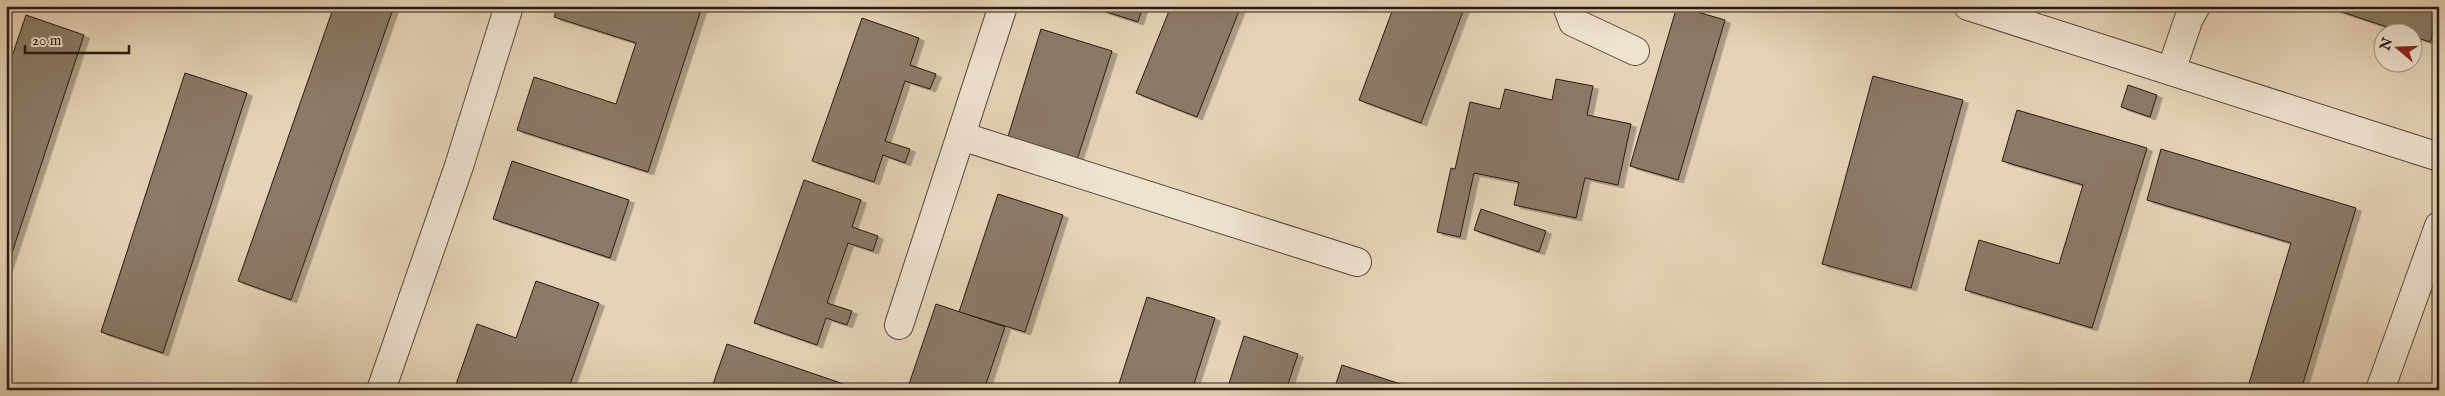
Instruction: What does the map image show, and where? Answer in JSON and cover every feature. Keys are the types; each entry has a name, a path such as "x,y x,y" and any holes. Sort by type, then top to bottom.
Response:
{"street":[{"path":"381,390 459,166 509,6"},
{"path":"899,325 1004,6"},
{"path":"1567,6 1573,22 1635,51"},
{"path":"1968,6 2439,157"},
{"path":"2171,71 2189,18 2196,6"},
{"path":"961,136 1357,262"},
{"path":"2380,390 2439,226"}],"building":[{"path":"334,6 394,6 291,300 238,281"},
{"path":"558,6 702,7 648,172 517,130 534,77 616,104 636,43 554,17"},
{"path":"1088,6 1143,6 1138,22"},
{"path":"1171,6 1241,6 1197,117 1136,93"},
{"path":"1394,6 1465,6 1421,123 1359,100"},
{"path":"1677,6 1725,20 1678,180 1630,166"},
{"path":"2324,6 2439,6 2439,17 2430,42 2422,39 2422,22 2372,22"},
{"path":"26,15 84,35 6,271 6,74"},
{"path":"862,18 919,38 910,65 936,74 930,89 905,81 885,141 910,149 905,163 883,155 874,182 812,161"},
{"path":"1041,29 1112,51 1075,166 1006,143"},
{"path":"185,73 247,93 163,353 101,332"},
{"path":"1873,76 1963,100 1911,288 1822,264"},
{"path":"1556,79 1593,86 1587,115 1631,124 1618,185 1585,178 1576,218 1514,205 1519,182 1474,173 1460,237 1437,232 1451,168 1455,169 1470,102 1500,109 1505,89 1552,100"},
{"path":"2128,85 2157,95 2150,117 2121,107"},
{"path":"2017,110 2147,148 2092,328 1965,290 1979,240 2059,264 2083,185 2002,161"},
{"path":"2161,149 2356,208 2301,390 2247,390 2291,243 2147,200"},
{"path":"512,161 629,200 610,258 493,219"},
{"path":"804,180 861,200 852,227 878,236 873,251 848,243 827,303 852,311 847,325 826,318 817,345 754,323"},
{"path":"998,194 1063,215 1025,332 959,312"},
{"path":"1481,209 1546,231 1539,252 1474,230"},
{"path":"536,281 599,303 568,390 454,390 477,324 516,338"},
{"path":"1147,297 1215,318 1192,390 1117,390"},
{"path":"936,304 1005,327 984,390 907,390"},
{"path":"1244,336 1298,354 1286,390 1227,390"},
{"path":"727,344 861,390 711,390"},
{"path":"1342,365 1419,390 1334,390"}]}
